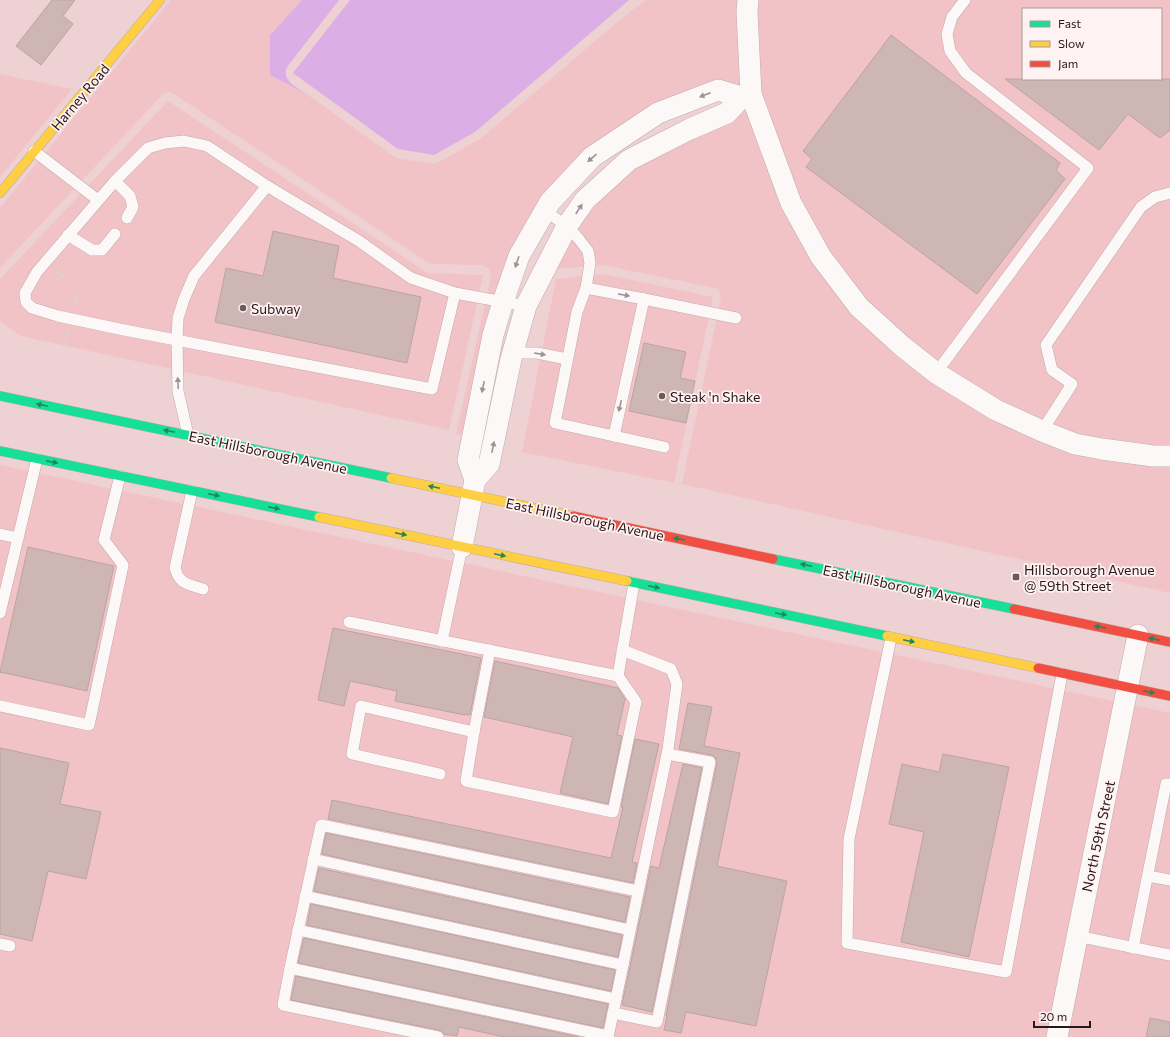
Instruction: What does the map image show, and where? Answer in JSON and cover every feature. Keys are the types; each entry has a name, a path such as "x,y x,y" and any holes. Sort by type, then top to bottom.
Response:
{"main road":[{"name":"Harney Road","path":"0,193 160,0"},
{"name":"East Hillsborough Avenue","path":"0,396 188,435 474,488 1170,642"},
{"path":"0,451 1170,696"}],"street":[{"path":"748,0 746,96 790,203 821,257 859,307 902,346 936,373 996,410 1075,444 1102,450 1153,456 1170,456"},
{"path":"474,488 468,460 494,335 503,302 519,256 550,202 592,156 658,113 718,90 746,96"},
{"path":"462,547 474,488 489,464 513,353 526,306 567,226 584,200 629,160 690,129 727,113 746,96"},
{"name":"North 59th Street","path":"1057,1037 1138,635"}],"lane":[{"path":"936,373 1088,168 966,73 950,51 947,34 952,17 965,0"},
{"path":"455,294 432,390 58,316 32,308 26,302 25,293 37,272 68,235 115,181 148,148 165,143 184,141 207,146 268,186 359,242 411,278 455,294 526,306"},
{"path":"34,151 98,200"},
{"path":"115,181 130,196 133,207 127,218"},
{"path":"188,435 178,391 178,318 194,276 268,186"},
{"path":"1042,431 1072,384 1052,370 1046,345 1141,207 1156,197 1170,193"},
{"path":"545,211 567,226 578,238 588,251 590,263 586,288 577,312 567,359 556,423 664,447"},
{"path":"68,235 92,250 102,250 115,234"},
{"path":"586,288 736,318"},
{"path":"614,436 644,299"},
{"path":"513,353 537,353 567,359"},
{"path":"0,613 37,459"},
{"path":"0,706 89,725 123,565 104,540 120,476"},
{"path":"192,490 175,568 177,576 183,582 202,589"},
{"path":"0,534 18,538"},
{"path":"442,641 462,547"},
{"path":"490,650 466,780 613,812 636,702 618,676 634,583"},
{"path":"349,622 618,676"},
{"path":"891,638 849,839 847,943 1006,972 1062,674"},
{"path":"290,968 608,1036 667,754 677,684 671,669 622,650"},
{"path":"440,774 352,754 361,706 474,732"},
{"path":"613,1013 657,1022 710,762 667,754"},
{"path":"1133,948 1166,784 1170,784"},
{"path":"438,1037 283,1005 321,825 638,891"},
{"path":"313,859 630,930"},
{"path":"1148,876 1170,880"},
{"path":"305,896 623,966"},
{"path":"298,930 616,999"},
{"path":"1077,936 1170,955"}],"shaded area":[{"path":"171,0 302,0 270,35 270,75 308,95 396,158 435,164 480,139 622,18 646,0 738,0 740,85 715,80 654,103 588,147 543,195 463,435 456,434 491,277 489,269 483,265 430,264 171,92 163,94 0,268 0,208"},
{"path":"302,0 339,0 287,67 286,76 288,80 295,87 308,95 270,75 270,35"},
{"path":"350,0 629,0 475,132 434,155 398,149 293,73"},
{"path":"758,0 1170,0 1170,446 1078,434 1045,421 1000,401 941,363 908,338 866,299 829,250 799,198 760,92 757,11"},
{"path":"0,74 72,89 0,177"},
{"path":"168,101 428,273 483,275 449,430 21,336 0,321 0,279"},
{"path":"744,109 782,209 852,314 895,355 931,382 991,420 1038,441 1073,455 1100,460 1170,467 1170,593 682,484 721,298 719,290 603,265 556,269 575,232 591,207 634,169 694,139"},
{"path":"602,274 713,297 674,483 522,452 556,279"},
{"path":"0,465 1170,713 1170,1037 0,1037"}],"building":[{"path":"52,0 75,0 63,16 73,24 41,65 16,46"},
{"path":"891,35 1060,163 1056,170 1065,179 977,294 806,167 812,159 803,151"},
{"path":"1005,79 1170,79 1170,130 1160,138 1128,114 1099,150"},
{"path":"273,231 339,246 333,278 421,297 407,363 215,322 226,268 263,276"},
{"name":"Steak 'n Shake","path":"644,343 686,352 680,378 695,381 686,423 629,411"},
{"path":"28,547 114,566 87,691 0,672"},
{"path":"333,628 481,658 470,715 395,701 397,691 350,681 344,706 318,700"},
{"path":"495,661 618,688 625,699 617,735 622,736 608,804 560,793 573,737 484,717"},
{"path":"688,703 712,707 704,746 740,753 717,866 787,881 756,1026 686,1012 681,1033 664,1030 717,763 715,757 712,755 679,749"},
{"path":"635,739 659,744 632,862 637,863 633,883 328,819 332,800 611,858 623,807 621,807"},
{"path":"0,748 69,763 60,804 101,812 86,879 48,871 32,941 0,934"},
{"path":"943,754 1009,767 969,957 901,942 924,832 889,824 902,764 939,772"},
{"path":"683,764 702,768 652,1012 622,1005 651,866 659,868"},
{"path":"326,833 630,897 625,922 322,854"},
{"path":"319,868 622,935 618,957 314,891"},
{"path":"311,904 615,970 611,991 307,925"},
{"path":"304,938 608,1004 603,1028 298,963"},
{"path":"296,976 579,1037 504,1037 459,1027 457,1036 444,1034 439,1030 291,1000"},
{"path":"1150,1018 1170,1022 1170,1037 1146,1037"}],"traffic: fast":[{"path":"0,396 391,478"},
{"path":"0,451 319,517"},
{"path":"773,559 1014,609"},
{"path":"627,581 887,636"}],"traffic: slow":[{"path":"0,193 160,0"},
{"path":"391,478 573,516"},
{"path":"319,517 627,581"},
{"path":"887,636 1038,668"}],"traffic: jam":[{"path":"573,516 773,559"},
{"path":"1014,609 1170,642"},
{"path":"1038,668 1170,696"}],"place":[{"name":"Subway","path":"243,308"},
{"name":"Steak 'n Shake","path":"662,396"},
{"name":"Hillsborough Avenue @ 59th Street","path":"1016,577"}]}
